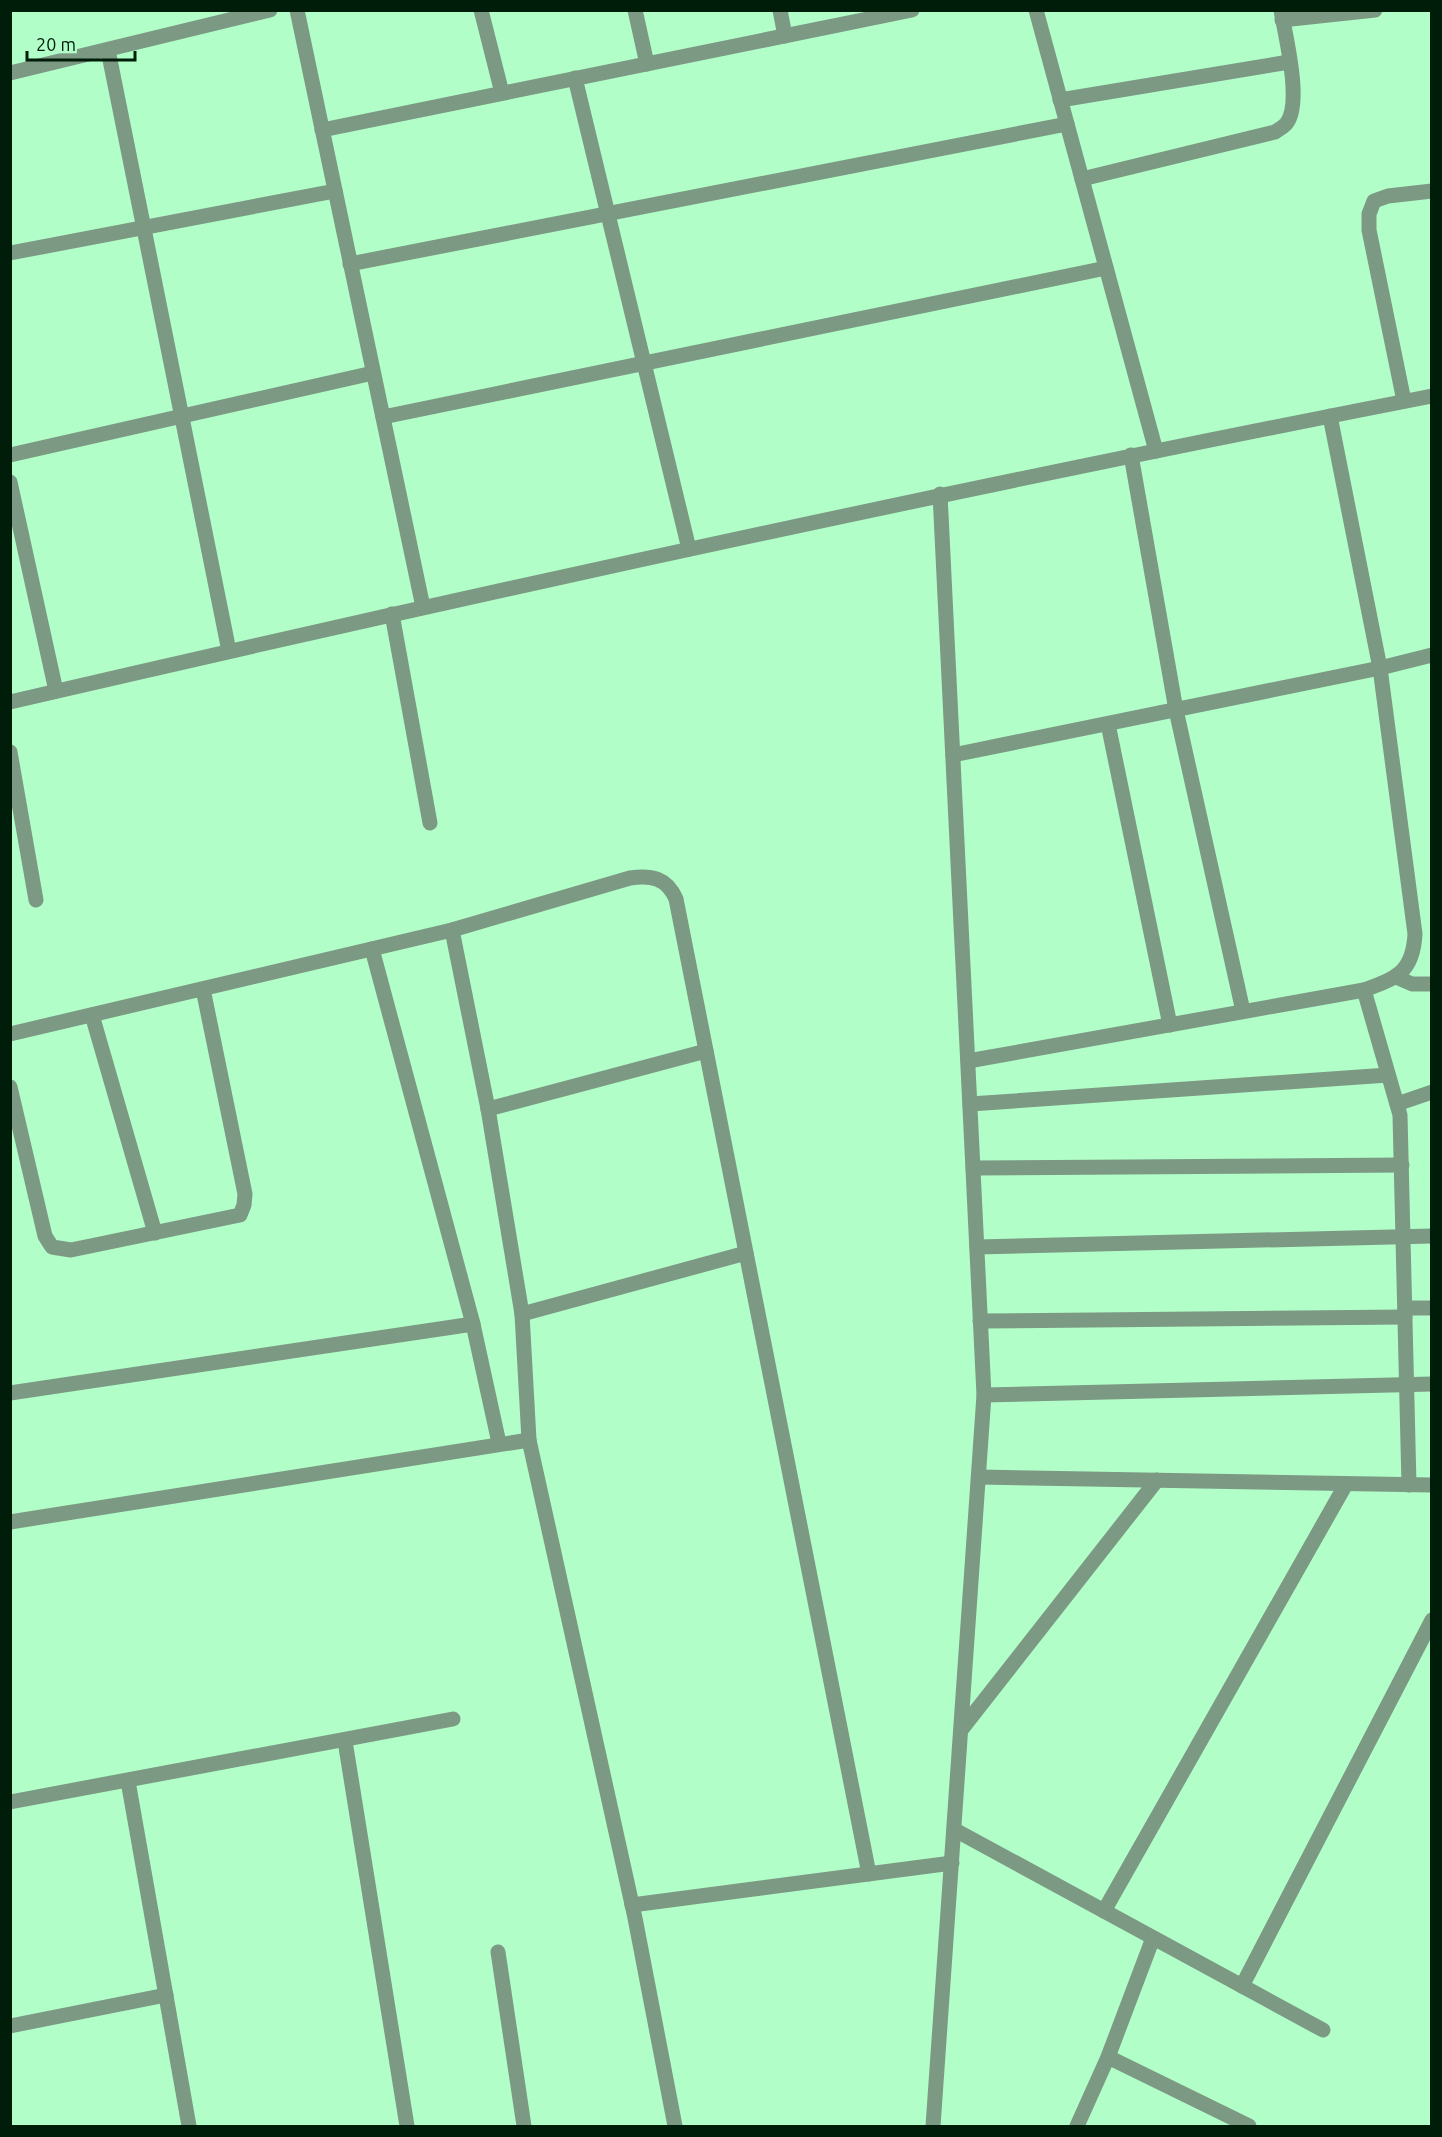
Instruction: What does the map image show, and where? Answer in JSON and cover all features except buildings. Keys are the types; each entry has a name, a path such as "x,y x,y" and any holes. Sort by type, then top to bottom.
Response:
{"street":[{"path":"10,73 270,10"},
{"path":"297,10 423,607"},
{"path":"481,10 502,93"},
{"path":"635,10 647,64"},
{"path":"780,10 785,36"},
{"path":"322,130 912,10"},
{"path":"1036,10 1156,451"},
{"path":"1082,179 1275,132 1287,123 1293,110 1294,94 1282,15 1375,10"},
{"path":"108,50 229,651"},
{"path":"1060,100 1288,62"},
{"path":"574,78 689,549"},
{"path":"350,264 1067,124"},
{"path":"10,253 143,225 335,191"},
{"path":"1404,401 1369,230 1369,214 1374,201 1388,196 1431,191"},
{"path":"383,417 1106,268"},
{"path":"10,455 373,373"},
{"path":"10,702 423,607 940,494 1431,396"},
{"path":"968,1061 1364,990 1396,977 1407,966 1414,954 1415,934 1380,668 1330,416"},
{"path":"1131,455 1176,710 1243,1011"},
{"path":"10,482 56,692"},
{"path":"933,2127 984,1395 940,494"},
{"path":"392,614 430,824"},
{"path":"953,755 1380,668 1431,655"},
{"path":"1108,724 1170,1025"},
{"path":"10,752 36,900"},
{"path":"10,1034 452,930 630,878 645,876 659,878 671,887 676,899 869,1874"},
{"path":"452,930 488,1108 522,1314 529,1440 632,1905 675,2127"},
{"path":"372,949 473,1324 499,1443"},
{"path":"1396,977 1412,984 1431,984"},
{"path":"10,1087 45,1236 52,1246 71,1250 240,1215 245,1194 203,989"},
{"path":"1364,990 1397,1104 1402,1165 1408,1485"},
{"path":"92,1015 155,1233"},
{"path":"488,1108 706,1051"},
{"path":"970,1104 1388,1075"},
{"path":"1397,1104 1431,1092"},
{"path":"973,1168 1402,1165"},
{"path":"977,1246 1431,1236"},
{"path":"522,1314 746,1252"},
{"path":"980,1321 1405,1313 1431,1308"},
{"path":"10,1393 473,1324"},
{"path":"984,1395 1431,1384"},
{"path":"10,1522 529,1440"},
{"path":"979,1477 1431,1485"},
{"path":"961,1730 1157,1480"},
{"path":"1104,1911 1346,1484"},
{"path":"1242,1986 1431,1620"},
{"path":"10,1802 453,1719"},
{"path":"345,1741 407,2127"},
{"path":"128,1781 189,2127"},
{"path":"954,1830 1323,2030"},
{"path":"632,1905 952,1863"},
{"path":"1077,2127 1108,2057 1153,1938"},
{"path":"498,1952 524,2127"},
{"path":"10,2026 166,1995"},
{"path":"1108,2057 1249,2127"}]}
